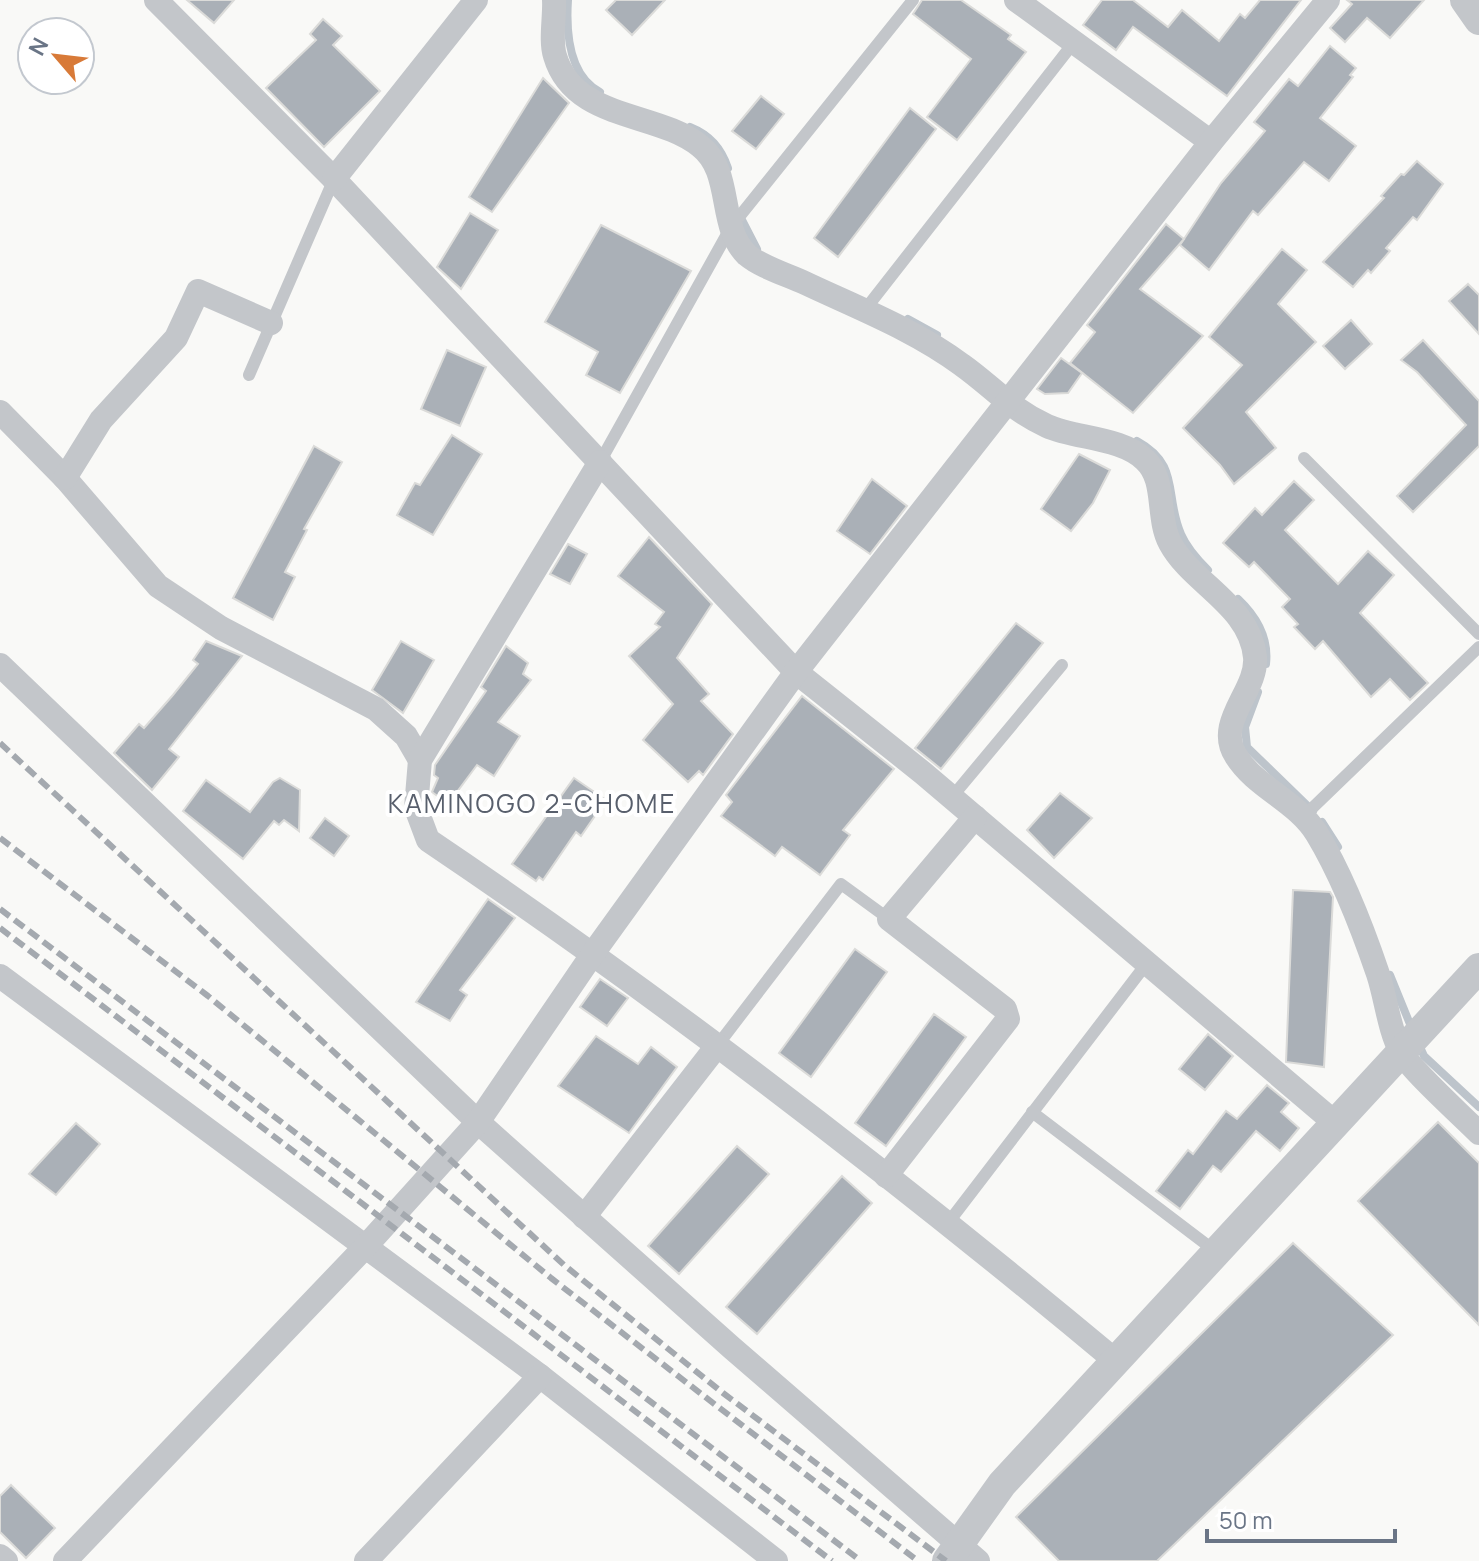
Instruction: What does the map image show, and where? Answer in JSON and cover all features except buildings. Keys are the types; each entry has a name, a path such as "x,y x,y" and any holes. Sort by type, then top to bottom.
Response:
{"street":[{"path":"156,0 334,179 796,672 952,797 1334,1122"},
{"path":"334,179 476,0"},
{"path":"554,0 555,56 572,87 616,114 684,135 704,148 716,162 731,227 747,255 864,311 963,365 1006,404 1049,427 1124,448 1144,458 1157,476 1159,505 1170,544 1243,622 1256,660 1229,729 1235,755 1316,832 1346,892 1377,972 1401,1052 1479,1133"},
{"path":"1016,0 1211,142"},
{"path":"65,1561 366,1246 478,1122 594,952 796,672 1211,142 1328,0"},
{"path":"1465,0 1479,20"},
{"path":"65,478 101,420 176,338 198,291 271,323"},
{"path":"0,412 65,478 158,586 233,634 376,709 406,736 420,760"},
{"path":"600,462 420,760 416,808 428,840 594,952 948,1223 1117,1362"},
{"path":"0,665 478,1122 961,1556 1002,1484 1479,968"},
{"path":"886,1176 1008,1019 1005,1009 889,919 975,817"},
{"path":"0,976 540,1376 776,1561"},
{"path":"584,1217 717,1046"},
{"path":"366,1561 540,1376"},
{"path":"0,1556 6,1561"}],"lane":[{"path":"600,462 731,227 913,0"},
{"path":"864,311 1075,41"},
{"path":"249,375 334,179"},
{"path":"1304,458 1479,634"},
{"path":"1303,817 1479,647"},
{"path":"952,797 1062,665"},
{"path":"717,1046 841,884 889,919"},
{"path":"948,1223 1147,963"},
{"path":"1032,1112 1217,1252"}],"waterway":[{"path":"568,0 569,38 575,64 589,84 600,92"},
{"path":"690,127 714,143 728,168"},
{"path":"740,216 757,249"},
{"path":"908,319 937,335"},
{"path":"1137,441 1160,460 1166,471 1181,534 1208,570"},
{"path":"1238,599 1260,628 1266,664"},
{"path":"1258,692 1245,727 1247,747 1313,811"},
{"path":"1322,822 1338,847"},
{"path":"1390,975 1412,1029"},
{"path":"1419,1045 1424,1056 1479,1107"}],"railway":[{"path":"0,743 564,1265 723,1393 946,1561"},
{"path":"0,838 208,996 551,1278 918,1561"},
{"path":"0,909 861,1561"},
{"path":"0,928 832,1561"}],"district":[{"name":"KAMINOGO 2-CHOME","path":"532,804"}]}
